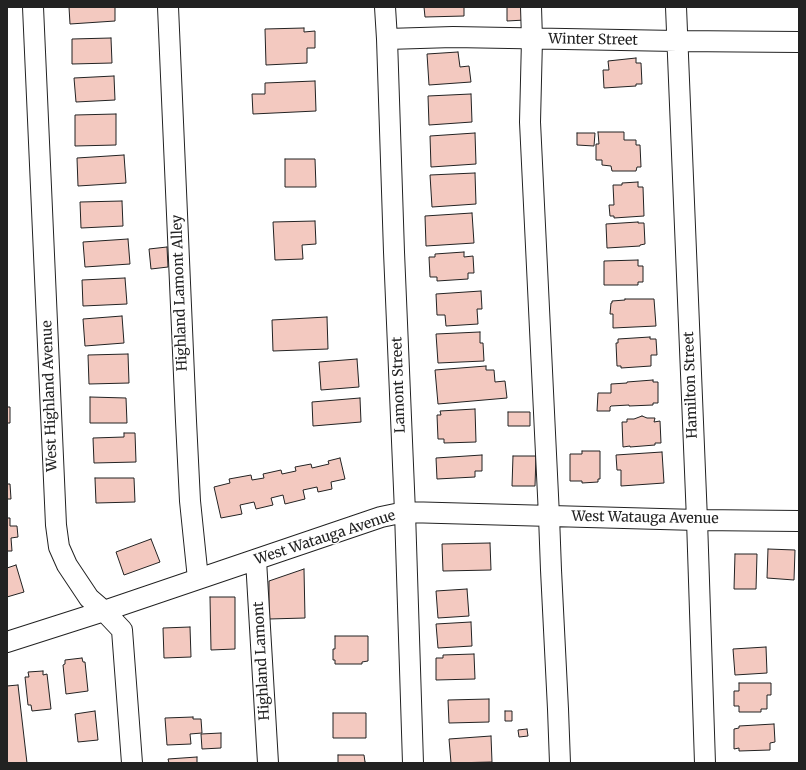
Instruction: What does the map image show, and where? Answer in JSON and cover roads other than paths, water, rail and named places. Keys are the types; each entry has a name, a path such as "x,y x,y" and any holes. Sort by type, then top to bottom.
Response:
{"street":[{"name":"West Highland Avenue","path":"34,7 56,525 59,547 67,565 89,598 122,630 132,763"},
{"name":"Highland Lamont Alley","path":"168,7 190,501 198,579"},
{"name":"Lamont Street","path":"385,7 405,512 413,763"},
{"path":"531,7 532,39 530,122 560,763"},
{"name":"Hamilton Street","path":"676,7 697,520 705,763"},
{"name":"Winter Street","path":"387,39 453,36 532,39 799,42"},
{"name":"West Watauga Avenue","path":"7,642 104,612 381,517 405,512 697,520 799,521"},
{"name":"Highland Lamont","path":"256,560 268,763"}]}
